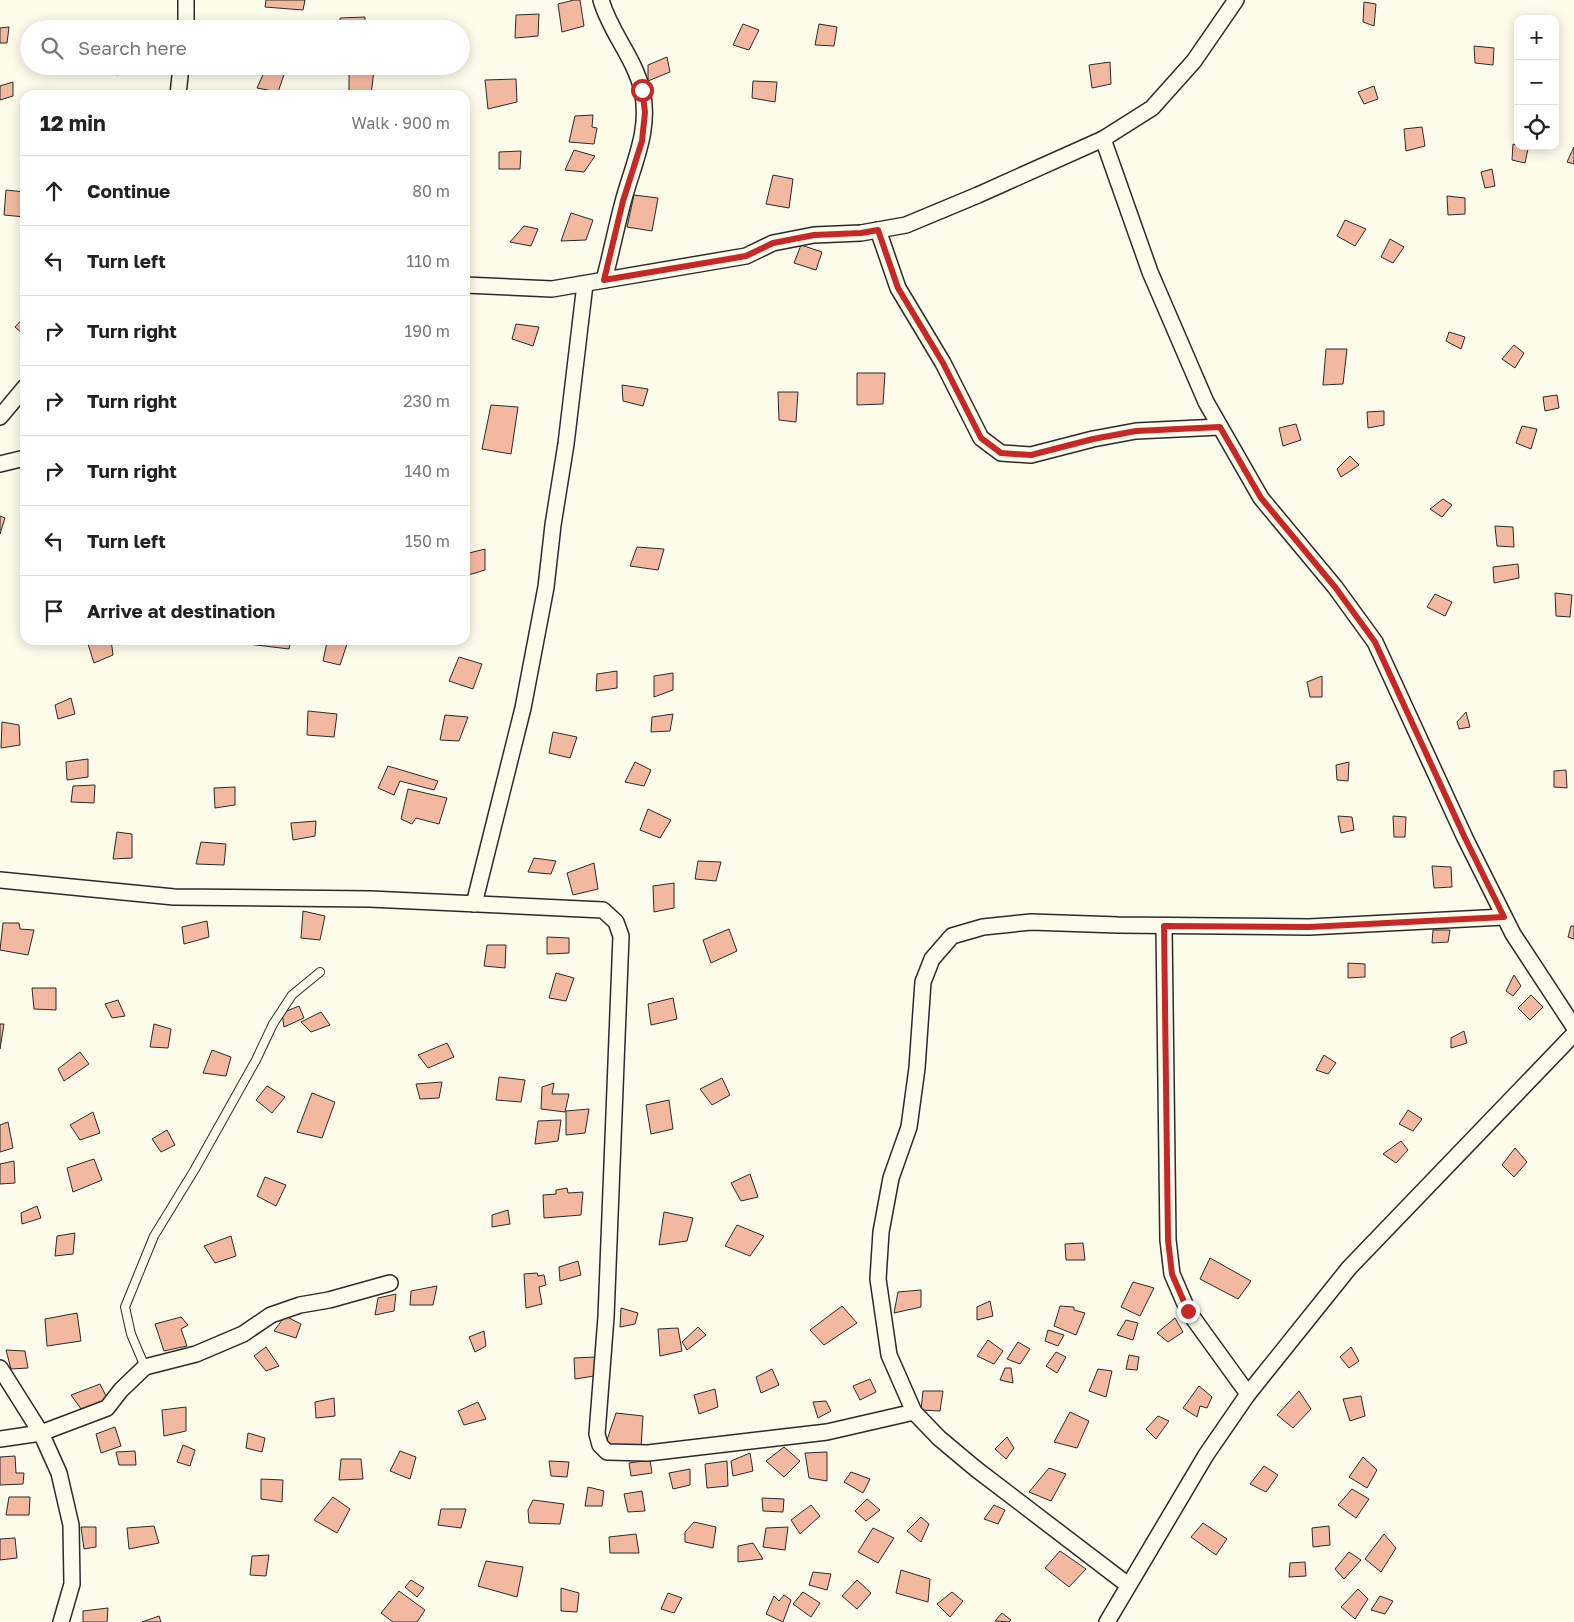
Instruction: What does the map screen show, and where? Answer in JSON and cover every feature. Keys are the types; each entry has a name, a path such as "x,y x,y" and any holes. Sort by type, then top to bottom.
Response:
{"street":[{"path":"186,0 186,20"},
{"path":"601,0 606,17 635,68 642,90 645,112 642,141 623,201 604,280"},
{"path":"470,285 552,289 746,256 773,243 814,235 861,233 906,225 1103,139 1152,108 1194,60 1236,0"},
{"path":"179,90 180,75"},
{"path":"1103,139 1150,272 1206,402 1261,498 1335,587 1375,642 1465,838 1504,917 1513,934 1574,1027"},
{"path":"878,230 898,288 943,363 981,438 1001,453 1031,455 1093,439 1136,431 1220,427"},
{"path":"474,904 522,708 546,587 553,525 566,444 585,284"},
{"path":"0,417 20,393"},
{"path":"0,464 20,459"},
{"path":"0,880 174,897 370,899 603,910 616,922 621,936 606,1307 597,1434 600,1445 607,1452 648,1453 827,1432 914,1412"},
{"path":"1128,1586 939,1438 914,1412 889,1355 878,1279 881,1232 891,1178 909,1127 917,1068 923,982 932,958 952,936 983,927 1031,922 1164,926 1309,927 1504,917"},
{"path":"1164,926 1168,1240 1172,1274 1188,1311 1248,1394"},
{"path":"1107,1622 1206,1455 1248,1394 1349,1268 1574,1034"},
{"path":"0,1439 41,1434 107,1408 145,1366 196,1354 243,1334 278,1312 390,1283"},
{"path":"0,1368 41,1434 59,1473 71,1524 72,1584 61,1622"}],"lane":[{"path":"145,1366 131,1334 125,1307 154,1236 195,1169 278,1017 292,996 320,972"}],"building":[{"path":"266,0 305,0 303,10 265,7"},
{"path":"580,0 584,26 562,32 558,4"},
{"path":"1364,2 1376,4 1374,26 1363,22"},
{"path":"539,14 538,36 515,38 516,15"},
{"path":"365,17 365,20 340,20 340,18"},
{"path":"743,24 759,30 749,50 733,45"},
{"path":"819,24 837,27 834,46 815,45"},
{"path":"9,27 7,43 0,43 0,28"},
{"path":"1474,46 1494,48 1493,65 1475,63"},
{"path":"667,57 670,72 648,81 648,65"},
{"path":"1110,62 1111,84 1092,88 1089,65"},
{"path":"263,75 284,75 279,90 257,88"},
{"path":"349,75 373,75 372,90 349,90"},
{"path":"516,79 517,102 488,109 485,80"},
{"path":"753,81 777,82 775,102 752,98"},
{"path":"13,82 13,96 0,100 0,86"},
{"path":"1374,86 1378,99 1364,104 1358,92"},
{"path":"593,115 592,127 597,128 594,144 569,142 575,116"},
{"path":"1422,127 1425,146 1406,151 1404,129"},
{"path":"1513,144 1514,150 1528,150 1525,163 1512,160"},
{"path":"1574,147 1574,164 1567,162"},
{"path":"574,150 595,156 584,172 565,170"},
{"path":"521,151 520,169 499,169 499,152"},
{"path":"1492,169 1495,186 1485,188 1481,172"},
{"path":"773,175 793,179 789,208 766,204"},
{"path":"6,190 20,191 20,217 4,215"},
{"path":"634,195 658,198 652,231 627,227"},
{"path":"1447,196 1465,198 1465,214 1448,215"},
{"path":"571,213 593,220 586,240 561,241"},
{"path":"1345,220 1366,229 1355,246 1337,236"},
{"path":"524,226 538,229 531,246 510,242"},
{"path":"1390,239 1404,247 1393,263 1381,257"},
{"path":"801,245 822,252 816,270 794,263"},
{"path":"20,322 20,332 15,327"},
{"path":"516,324 539,327 533,346 512,339"},
{"path":"1449,332 1465,337 1461,349 1446,341"},
{"path":"1514,345 1524,353 1515,368 1502,359"},
{"path":"1326,349 1347,349 1343,384 1323,385"},
{"path":"857,373 885,373 883,404 857,405"},
{"path":"622,385 648,389 643,406 623,401"},
{"path":"778,392 798,392 796,422 779,420"},
{"path":"1557,395 1559,408 1545,411 1543,397"},
{"path":"491,405 518,407 511,454 482,449"},
{"path":"1384,411 1384,425 1368,428 1367,412"},
{"path":"1296,424 1301,440 1283,446 1279,428"},
{"path":"1522,426 1537,429 1531,449 1516,443"},
{"path":"1350,456 1359,465 1341,477 1337,469"},
{"path":"1443,499 1452,505 1442,517 1430,509"},
{"path":"0,516 5,518 0,534"},
{"path":"1495,526 1513,527 1514,547 1497,546"},
{"path":"637,547 664,549 658,570 630,566"},
{"path":"485,549 485,570 470,574 470,553"},
{"path":"1518,564 1519,578 1494,583 1493,567"},
{"path":"1555,593 1572,595 1570,617 1556,616"},
{"path":"1435,594 1452,602 1445,616 1427,607"},
{"path":"88,645 112,645 113,655 94,663"},
{"path":"256,645 290,645 289,649"},
{"path":"326,645 347,645 340,665 323,661"},
{"path":"459,657 482,664 473,689 449,681"},
{"path":"617,671 617,688 596,691 597,674"},
{"path":"673,673 673,690 654,697 654,676"},
{"path":"1322,676 1322,697 1310,697 1307,682"},
{"path":"71,698 75,714 58,719 55,705"},
{"path":"308,711 337,714 334,737 307,735"},
{"path":"1466,712 1470,727 1459,729 1457,722"},
{"path":"673,714 670,731 651,732 652,717"},
{"path":"445,715 468,717 459,741 440,740"},
{"path":"2,722 19,725 20,745 1,748"},
{"path":"553,732 577,737 570,758 549,753"},
{"path":"88,759 88,777 67,780 66,762"},
{"path":"635,762 651,770 644,786 625,782"},
{"path":"1349,762 1348,781 1337,780 1336,765"},
{"path":"388,766 438,781 434,790 400,781 394,795 378,788"},
{"path":"1566,770 1567,788 1554,787 1554,771"},
{"path":"95,785 94,803 71,802 73,786"},
{"path":"235,787 235,805 215,808 214,788"},
{"path":"408,789 447,798 439,824 416,818 412,824 401,819"},
{"path":"648,809 671,820 660,838 640,830"},
{"path":"1338,816 1352,817 1354,830 1341,833"},
{"path":"1393,816 1406,817 1405,837 1394,837"},
{"path":"316,821 315,836 293,840 291,823"},
{"path":"117,832 132,834 132,858 113,859"},
{"path":"201,842 226,844 224,865 196,864"},
{"path":"534,858 556,861 551,874 528,872"},
{"path":"698,861 721,862 716,881 695,879"},
{"path":"594,863 598,889 573,895 567,873"},
{"path":"1432,866 1451,867 1452,887 1434,888"},
{"path":"674,883 674,908 654,912 653,886"},
{"path":"303,911 325,916 320,940 301,938"},
{"path":"207,921 209,937 184,944 182,927"},
{"path":"3,923 19,923 20,929 34,930 28,955 0,950"},
{"path":"1571,926 1574,926 1574,939 1568,937"},
{"path":"729,929 737,951 711,963 703,940"},
{"path":"1433,930 1450,930 1448,942 1432,943"},
{"path":"547,937 569,938 569,953 547,954"},
{"path":"487,945 506,945 505,968 484,966"},
{"path":"1348,963 1365,964 1365,977 1348,978"},
{"path":"556,973 574,978 566,1001 549,998"},
{"path":"1514,975 1521,986 1513,996 1506,991"},
{"path":"32,988 56,988 56,1010 34,1009"},
{"path":"1531,995 1543,1007 1530,1020 1518,1008"},
{"path":"673,998 677,1019 651,1025 648,1004"},
{"path":"118,1000 125,1016 112,1018 105,1004"},
{"path":"299,1006 304,1018 284,1027 282,1013"},
{"path":"321,1012 330,1025 311,1032 301,1022"},
{"path":"0,1024 4,1024 0,1049"},
{"path":"154,1024 171,1029 168,1048 150,1047"},
{"path":"1464,1031 1467,1043 1451,1048 1451,1038"},
{"path":"447,1043 454,1057 428,1068 418,1055"},
{"path":"212,1050 231,1057 226,1076 203,1073"},
{"path":"80,1052 89,1064 64,1081 58,1069"},
{"path":"1324,1055 1336,1063 1328,1074 1316,1070"},
{"path":"499,1077 525,1080 521,1102 496,1100"},
{"path":"722,1078 730,1095 712,1105 700,1089"},
{"path":"442,1082 439,1098 420,1099 416,1084"},
{"path":"554,1083 552,1094 569,1094 565,1112 541,1109 542,1087"},
{"path":"267,1086 285,1097 272,1113 256,1100"},
{"path":"312,1093 335,1102 322,1138 297,1132"},
{"path":"669,1100 673,1129 651,1134 646,1105"},
{"path":"589,1109 585,1133 566,1135 566,1111"},
{"path":"1408,1110 1422,1119 1413,1131 1399,1124"},
{"path":"93,1112 100,1133 80,1140 70,1125"},
{"path":"561,1120 558,1141 535,1144 538,1121"},
{"path":"8,1122 13,1148 0,1152 0,1125"},
{"path":"167,1130 175,1145 161,1152 152,1139"},
{"path":"1401,1141 1408,1150 1396,1163 1383,1154"},
{"path":"1515,1148 1527,1162 1514,1177 1502,1165"},
{"path":"94,1159 102,1180 73,1192 67,1168"},
{"path":"14,1161 15,1183 0,1184 0,1164"},
{"path":"750,1174 758,1197 741,1201 731,1183"},
{"path":"265,1177 286,1185 276,1206 257,1196"},
{"path":"567,1188 568,1193 583,1192 581,1215 544,1218 543,1195 556,1194 556,1190"},
{"path":"37,1206 41,1218 22,1224 21,1213"},
{"path":"508,1210 510,1224 492,1227 492,1215"},
{"path":"664,1212 693,1218 687,1241 659,1245"},
{"path":"737,1225 764,1236 750,1256 725,1246"},
{"path":"75,1233 73,1254 55,1256 57,1236"},
{"path":"231,1236 236,1256 215,1263 204,1246"},
{"path":"1083,1243 1085,1260 1066,1260 1065,1244"},
{"path":"1210,1258 1251,1281 1238,1299 1200,1279"},
{"path":"578,1261 581,1275 560,1281 559,1267"},
{"path":"537,1273 538,1276 544,1275 546,1285 539,1287 542,1304 526,1308 524,1274"},
{"path":"1133,1282 1154,1288 1140,1316 1121,1307"},
{"path":"437,1286 433,1305 410,1305 411,1291"},
{"path":"921,1290 921,1307 894,1313 898,1292"},
{"path":"396,1294 394,1311 375,1315 378,1298"},
{"path":"990,1301 993,1316 977,1320 977,1307"},
{"path":"842,1306 857,1323 824,1345 810,1330"},
{"path":"1060,1306 1074,1307 1074,1310 1085,1313 1076,1335 1054,1326"},
{"path":"621,1308 638,1313 635,1324 620,1327"},
{"path":"77,1313 81,1341 47,1346 45,1319"},
{"path":"285,1316 301,1324 296,1338 274,1331"},
{"path":"181,1317 188,1325 181,1329 187,1346 164,1351 155,1324"},
{"path":"1175,1318 1183,1332 1168,1342 1157,1333"},
{"path":"1126,1320 1138,1323 1133,1340 1117,1335"},
{"path":"698,1327 706,1335 687,1350 682,1342"},
{"path":"678,1328 682,1351 660,1356 658,1329"},
{"path":"1048,1330 1064,1335 1058,1346 1045,1341"},
{"path":"484,1331 486,1346 475,1352 469,1337"},
{"path":"988,1340 1003,1351 994,1364 977,1356"},
{"path":"1018,1342 1030,1349 1020,1364 1007,1359"},
{"path":"266,1347 279,1366 266,1371 254,1356"},
{"path":"1351,1347 1359,1361 1349,1368 1340,1357"},
{"path":"6,1350 25,1351 28,1368 11,1369"},
{"path":"1056,1352 1066,1357 1057,1373 1046,1366"},
{"path":"1129,1355 1139,1357 1137,1370 1126,1369"},
{"path":"596,1357 594,1376 575,1379 574,1358"},
{"path":"1005,1368 1011,1368 1013,1383 1000,1380"},
{"path":"772,1369 779,1385 761,1393 756,1377"},
{"path":"1098,1369 1112,1371 1106,1397 1089,1391"},
{"path":"870,1379 876,1392 860,1400 853,1386"},
{"path":"100,1384 109,1402 84,1413 71,1395"},
{"path":"1199,1386 1212,1397 1207,1408 1200,1406 1197,1417 1183,1408"},
{"path":"715,1389 718,1407 699,1414 694,1395"},
{"path":"923,1391 943,1391 940,1411 921,1410"},
{"path":"1299,1391 1311,1409 1293,1428 1277,1415"},
{"path":"1361,1396 1365,1416 1350,1421 1343,1399"},
{"path":"334,1398 335,1416 316,1418 315,1402"},
{"path":"826,1401 831,1411 818,1418 813,1402"},
{"path":"478,1402 486,1419 464,1425 458,1411"},
{"path":"186,1407 186,1431 164,1436 162,1410"},
{"path":"1070,1412 1089,1421 1077,1448 1054,1442"},
{"path":"616,1413 643,1416 641,1448 605,1446"},
{"path":"1158,1416 1169,1421 1156,1439 1146,1429"},
{"path":"115,1427 121,1446 101,1453 96,1434"},
{"path":"248,1433 265,1438 262,1452 246,1448"},
{"path":"1007,1437 1014,1448 1006,1459 995,1449"},
{"path":"183,1445 195,1450 190,1466 177,1462"},
{"path":"784,1447 800,1461 784,1477 766,1461"},
{"path":"135,1451 136,1465 119,1465 116,1452"},
{"path":"400,1451 416,1457 410,1479 390,1471"},
{"path":"827,1452 827,1481 809,1478 805,1453"},
{"path":"750,1453 753,1471 733,1476 731,1461"},
{"path":"15,1456 16,1473 24,1473 23,1484 0,1485 0,1457"},
{"path":"1363,1457 1377,1470 1367,1488 1349,1477"},
{"path":"341,1459 361,1459 363,1479 339,1480"},
{"path":"650,1460 652,1473 631,1476 629,1463"},
{"path":"549,1461 569,1462 567,1477 551,1476"},
{"path":"727,1461 728,1486 707,1488 705,1464"},
{"path":"1264,1466 1278,1475 1266,1492 1250,1484"},
{"path":"1049,1468 1066,1474 1051,1501 1029,1492"},
{"path":"690,1469 690,1485 673,1489 669,1473"},
{"path":"851,1472 870,1479 863,1493 844,1482"},
{"path":"261,1479 283,1480 282,1502 261,1499"},
{"path":"588,1487 604,1491 602,1506 585,1506"},
{"path":"1352,1489 1369,1499 1356,1518 1338,1505"},
{"path":"642,1491 645,1511 628,1512 624,1494"},
{"path":"9,1497 30,1497 29,1515 6,1515"},
{"path":"333,1497 350,1509 337,1533 314,1520"},
{"path":"762,1498 784,1499 783,1512 763,1511"},
{"path":"867,1499 880,1510 866,1521 855,1511"},
{"path":"533,1500 564,1504 560,1524 529,1523 528,1510"},
{"path":"811,1505 820,1516 800,1534 791,1520"},
{"path":"994,1505 1005,1510 998,1524 984,1519"},
{"path":"441,1509 466,1509 461,1528 438,1525"},
{"path":"921,1517 929,1524 921,1542 907,1531"},
{"path":"694,1522 716,1527 713,1548 685,1542 685,1532"},
{"path":"1203,1523 1227,1539 1216,1555 1191,1537"},
{"path":"154,1526 159,1543 129,1549 127,1528"},
{"path":"1329,1526 1330,1545 1313,1547 1312,1528"},
{"path":"81,1527 96,1527 96,1547 84,1549"},
{"path":"788,1527 785,1550 763,1547 766,1528"},
{"path":"873,1528 894,1538 878,1563 858,1552"},
{"path":"636,1534 639,1553 610,1553 609,1537"},
{"path":"1384,1534 1396,1548 1381,1572 1365,1559"},
{"path":"15,1538 17,1558 0,1560 0,1539"},
{"path":"753,1543 763,1559 738,1562 738,1546"},
{"path":"1060,1551 1086,1569 1069,1587 1045,1568"},
{"path":"1349,1552 1361,1560 1344,1579 1335,1569"},
{"path":"269,1555 266,1576 250,1575 252,1556"},
{"path":"486,1561 523,1567 517,1597 478,1586"},
{"path":"1305,1562 1306,1576 1289,1577 1290,1563"},
{"path":"901,1570 930,1579 928,1602 896,1593"},
{"path":"813,1572 831,1574 827,1590 809,1585"},
{"path":"411,1580 424,1588 417,1597 405,1587"},
{"path":"857,1580 871,1593 857,1609 842,1596"},
{"path":"561,1588 579,1593 577,1612 561,1611"},
{"path":"1358,1589 1368,1599 1355,1619 1341,1607"},
{"path":"399,1591 425,1610 417,1622 393,1622 381,1613"},
{"path":"803,1592 820,1603 811,1617 793,1604"},
{"path":"952,1592 963,1601 950,1617 937,1604"},
{"path":"668,1593 682,1598 674,1613 661,1609"},
{"path":"784,1595 791,1600 783,1622 766,1614 774,1596 779,1601"},
{"path":"1380,1596 1393,1601 1385,1614 1371,1610"},
{"path":"108,1608 107,1622 83,1622 83,1611"},
{"path":"1002,1613 1011,1620 1009,1622 995,1621"},
{"path":"159,1616 161,1622 142,1622"}],"route":[{"path":"642,90 645,112 642,141 623,201 604,280 746,256 773,243 814,235 861,233 878,230 898,288 943,363 981,438 1001,453 1031,455 1093,439 1136,431 1220,427 1261,498 1335,587 1375,642 1465,838 1504,917 1309,927 1164,926 1168,1240 1172,1274 1188,1311"}]}
